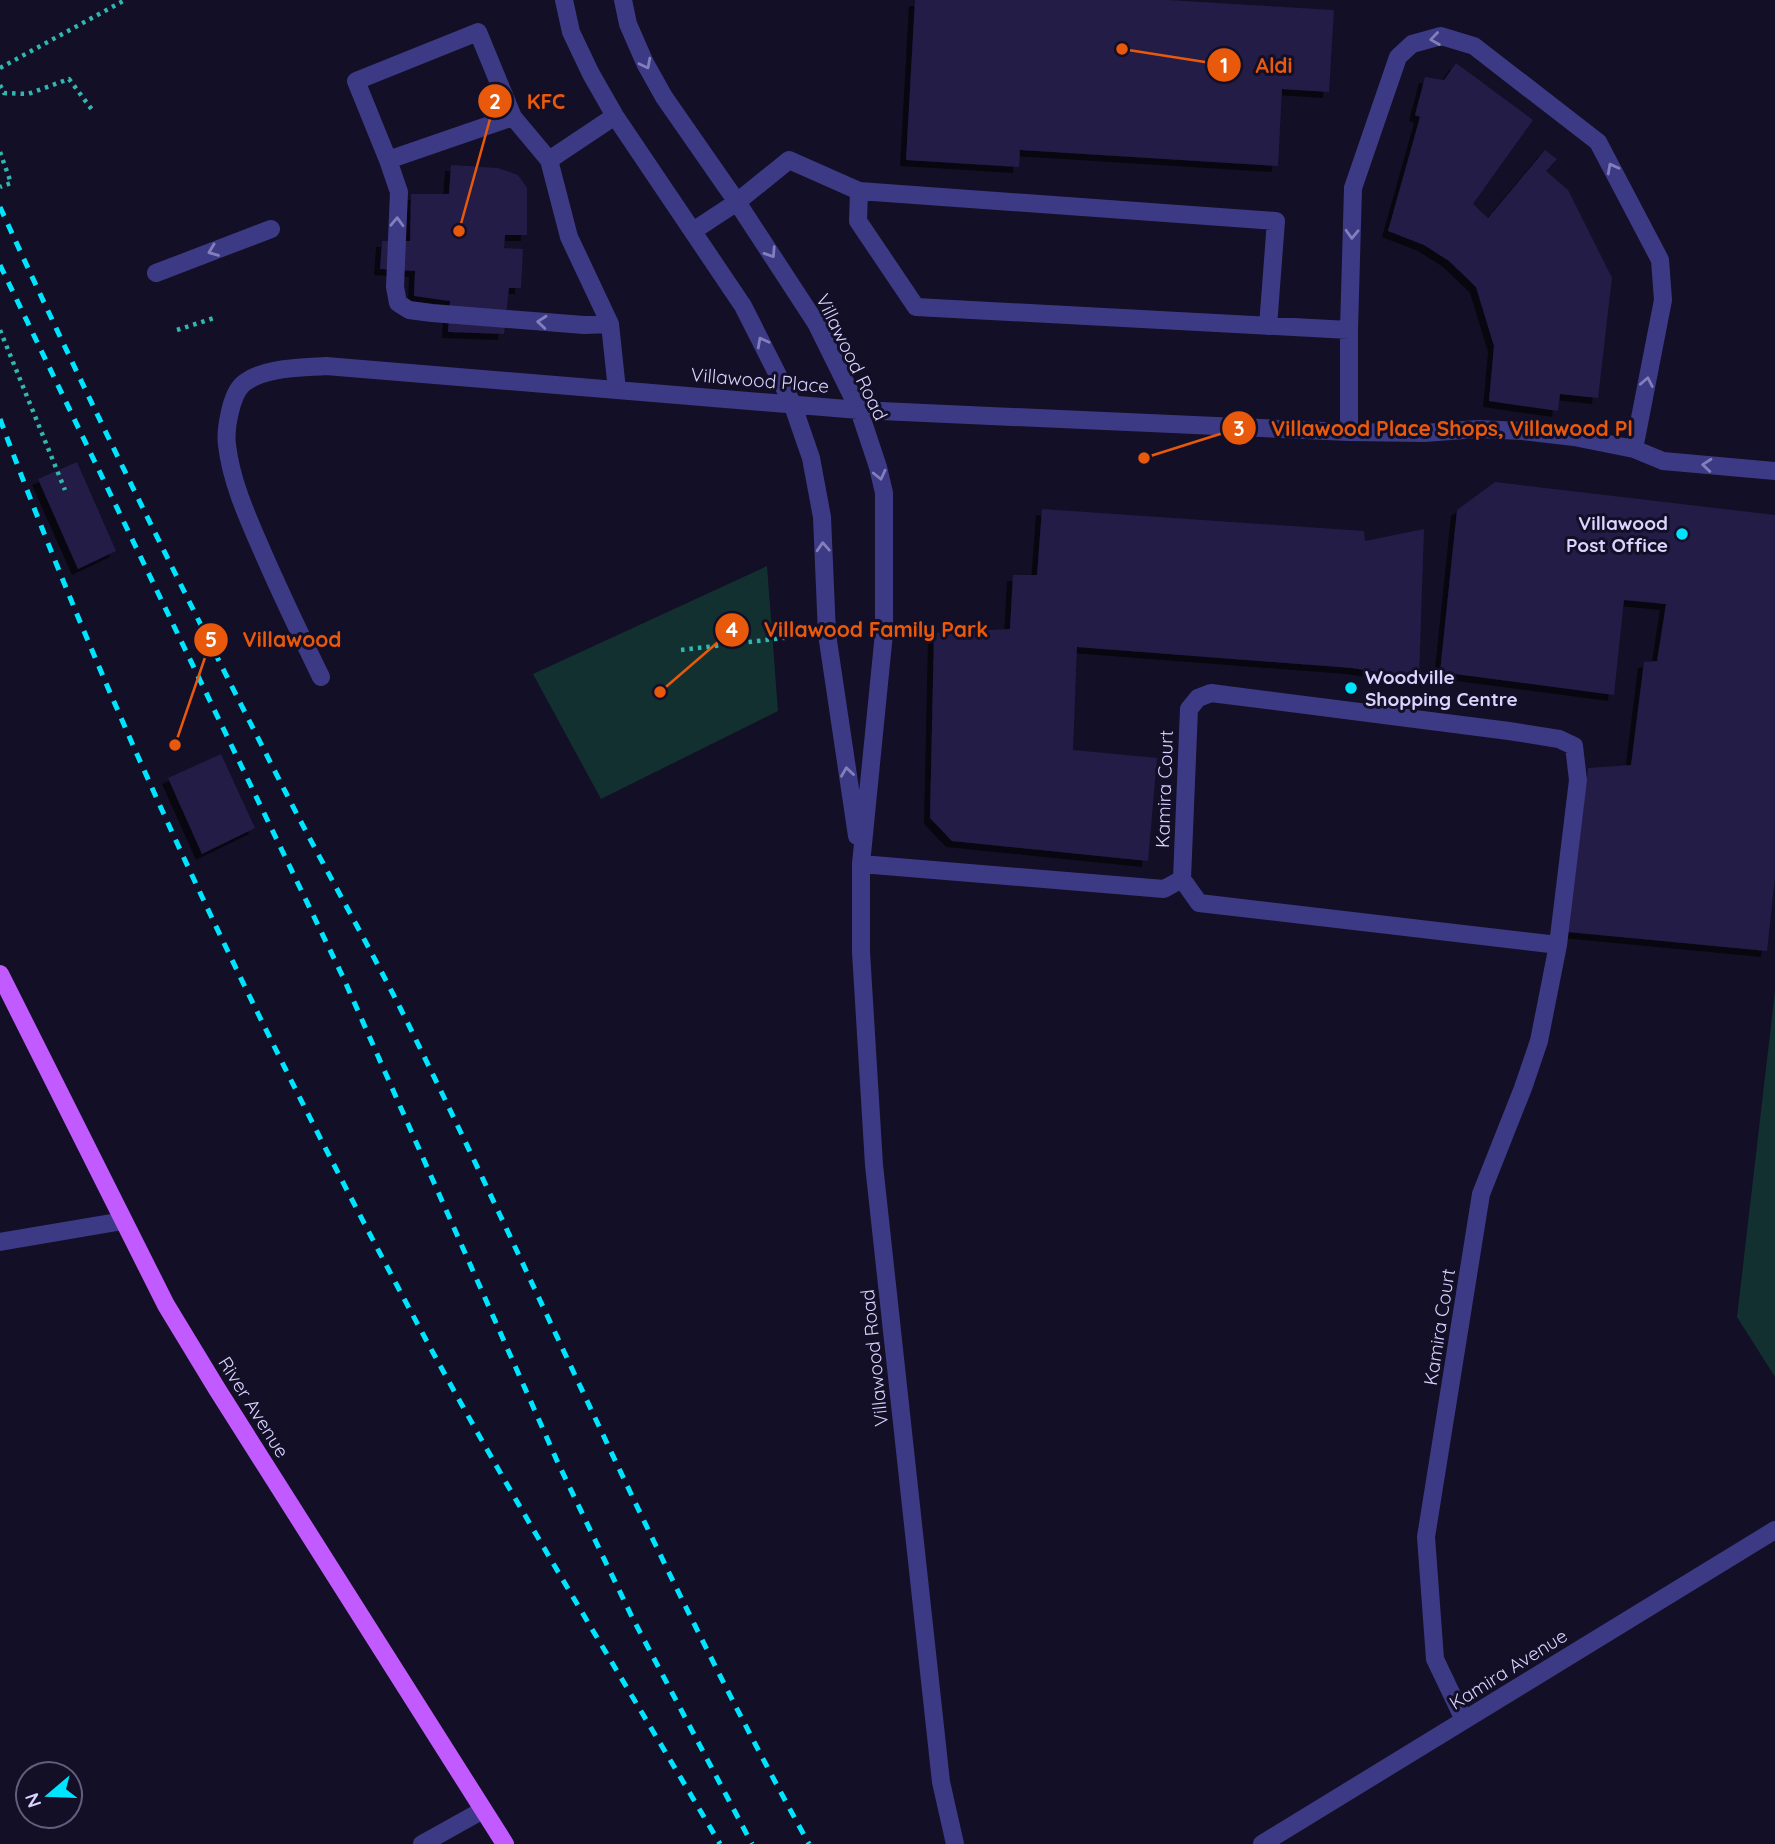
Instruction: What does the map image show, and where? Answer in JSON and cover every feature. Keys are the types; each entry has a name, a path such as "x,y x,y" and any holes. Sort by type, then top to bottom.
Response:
{"main road":[{"name":"River Avenue","path":"0,974 166,1305 505,1844"}],"street":[{"name":"Villawood Road","path":"565,0 571,32 591,74 615,116 743,306 792,403 811,458 822,517 827,634 861,864"},
{"name":"Villawood Road","path":"623,0 628,24 645,64 664,97 816,323 859,410 884,493 884,633 861,864 861,951 874,1165 941,1782 956,1844"},
{"path":"610,324 584,325 432,313 409,310 398,303 395,287 399,192 356,81 478,32 513,117 549,160 569,237 610,324 617,390"},
{"path":"1349,432 1353,188 1398,57 1412,44 1441,36 1475,46 1598,142 1660,260 1663,300 1634,449"},
{"path":"549,160 615,116"},
{"path":"388,160 513,117"},
{"path":"693,231 737,202 789,160 859,191 1276,220 1268,326"},
{"path":"859,191 858,221 916,307 1349,330"},
{"path":"156,273 271,229"},
{"name":"Villawood Place","path":"321,677 285,604 242,502 226,443 231,406 242,384 269,372 326,366 859,410 1349,432 1424,433 1478,429 1522,431 1574,437 1634,449 1663,461 1775,471"},
{"name":"Kamira Court","path":"1182,879 1189,709 1198,698 1210,693 1559,739 1574,746 1578,780 1558,945 1539,1041 1481,1194 1426,1538 1435,1659 1464,1720"},
{"path":"861,864 1164,889 1182,879 1199,903 1558,945"},
{"path":"0,1242 122,1221"},
{"name":"Kamira Avenue","path":"1262,1844 1775,1530"},
{"path":"422,1844 483,1810"}],"path":[{"path":"0,68 125,0"},
{"path":"0,85 5,93 28,94 69,79 93,111"},
{"path":"0,152 12,183 0,187"},
{"path":"177,330 214,318"},
{"path":"0,330 65,490"},
{"path":"681,650 801,636"}],"green space":[{"path":"767,566 778,711 601,799 533,674"},
{"path":"1775,991 1775,1377 1737,1317"}],"building":[{"path":"915,0 1168,0 1334,10 1329,92 1282,89 1278,166 1020,150 1019,167 906,160"},
{"path":"1456,63 1533,120 1473,204 1488,218 1545,150 1557,159 1546,171 1568,190 1612,278 1598,398 1560,394 1558,411 1489,401 1494,346 1476,287 1449,261 1424,245 1388,231 1420,117 1415,115 1425,77 1444,80"},
{"path":"451,165 498,168 518,175 527,188 527,235 505,235 504,248 523,249 521,288 509,288 504,334 448,332 450,301 414,296 415,271 380,269 382,241 410,241 411,194 449,194"},
{"path":"77,462 116,551 78,569 38,479"},
{"path":"1495,482 1775,515 1775,877 1767,951 1568,932 1588,768 1631,765 1644,662 1657,661 1666,604 1624,600 1614,695 1440,672 1457,510"},
{"path":"1042,509 1364,531 1365,541 1424,529 1419,679 1352,668 1077,647 1073,750 1157,758 1148,861 952,841 930,818 934,633 1010,629 1013,575 1037,575"},
{"path":"221,754 255,828 202,854 168,778"}],"railway":[{"path":"0,207 176,575 286,793 418,1044 657,1547 756,1746 809,1844"},
{"path":"0,265 343,977 558,1463 632,1617 752,1844"},
{"path":"0,419 92,650 142,764 193,878 302,1102 417,1323 490,1455 720,1844"}],"place":[{"name":"Aldi","path":"1122,49"},
{"name":"KFC","path":"459,231"},
{"name":"Villawood Place Shops, Villawood Pl","path":"1144,458"},
{"name":"Villawood Post Office","path":"1682,534"},
{"name":"Woodville Shopping Centre","path":"1351,688"},
{"name":"Villawood Family Park","path":"660,692"},
{"name":"Villawood","path":"175,745"}]}
